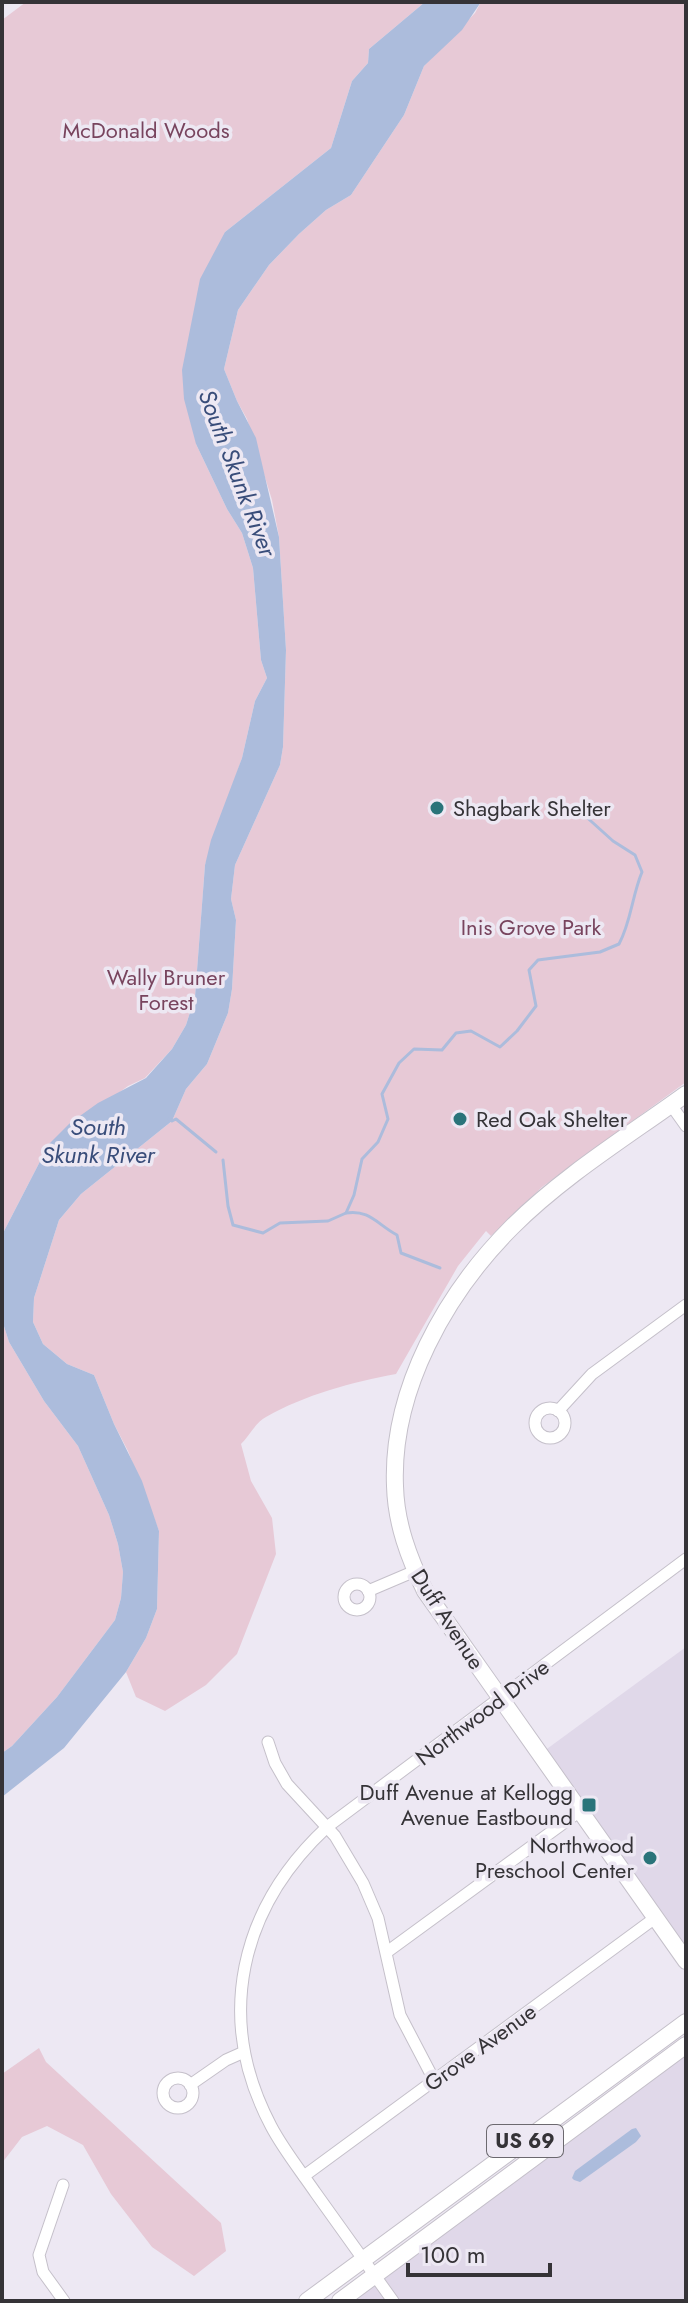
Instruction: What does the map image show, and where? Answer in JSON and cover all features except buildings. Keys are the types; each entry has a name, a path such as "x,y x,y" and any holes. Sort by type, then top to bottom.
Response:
{"main road":[{"name":"Duff Avenue","path":"686,1094 548,1196 514,1225 484,1257 427,1347 401,1424 395,1466 401,1530 425,1591 686,1961"},
{"name":"US 69","path":"307,2301 686,2022"},
{"name":"US 69","path":"340,2301 686,2045"}],"street":[{"path":"671,1105 686,1126"},
{"path":"558,1411 592,1374 686,1305"},
{"name":"Northwood Drive","path":"393,2301 271,2127 249,2076 241,2027 242,1983 257,1926 270,1896 288,1867 327,1827 686,1559"},
{"path":"368,1591 415,1571"},
{"path":"268,1742 287,1784 335,1836 363,1883 378,1918 400,2015 434,2080"},
{"path":"387,1952 580,1811"},
{"name":"Grove Avenue","path":"304,2176 655,1918"},
{"path":"190,2085 226,2060 244,2052"},
{"path":"63,2185 39,2263 64,2301"}],"shaded area":[{"name":"Northwood Preschool Center","path":"686,1647 686,1961 540,1754"},
{"path":"686,2050 686,2301 350,2301"}],"green space":[{"name":"McDonald Woods","path":"26,2 425,2 369,49 368,63 352,81 331,148 225,232 196,444 242,533 253,568 261,660 267,678 255,701 242,758 205,865 195,997 186,1025 172,1049 145,1078 128,1086 49,1144 2,1235 2,20"},
{"name":"Inis Grove Park","path":"481,2 686,2 686,1082 542,1187 491,1236 486,1231 458,1266 396,1374 346,1385 281,1409 262,1419 241,1444 251,1481 272,1518 276,1554 237,1654 206,1685 165,1711 136,1697 126,1672 146,1638 157,1609 159,1531 94,1375 67,1364 43,1344 33,1322 34,1298 59,1220 81,1194 172,1121 186,1089 207,1064 228,1013 232,989 236,920 231,899 235,865 280,765 286,650 279,537 272,500 247,419 224,369 238,310 269,265 299,234 326,210 351,195 404,115 424,66 475,13"},
{"path":"2,1320 9,1342 44,1401 78,1446 109,1515 123,1572 115,1620 57,1697 2,1753"},
{"path":"39,2048 46,2062 221,2223 226,2251 194,2276 152,2247 111,2194 83,2145 47,2126 22,2137 2,2163 2,2074"}],"water":[{"name":"South Skunk River","path":"425,2 481,2 462,30 424,66 404,115 351,195 326,210 269,265 238,310 224,369 256,438 279,537 286,650 280,765 235,865 231,899 236,920 232,989 228,1013 207,1064 186,1089 172,1121 81,1194 59,1220 34,1298 33,1322 43,1344 67,1364 94,1375 142,1481 159,1531 157,1609 146,1638 126,1672 64,1748 2,1797 2,1753 57,1697 115,1620 123,1572 109,1515 78,1446 44,1401 9,1342 2,1320 2,1235 49,1144 70,1123 98,1103 146,1078 172,1049 186,1025 195,997 205,865 211,840 242,758 255,701 267,678 261,660 253,568 242,533 196,444 184,399 182,370 200,279 225,232 331,148 352,81 368,63 369,49"},
{"path":"636,2128 641,2136 636,2142 580,2182 572,2178 575,2171"}],"waterway":[{"path":"223,1160 233,1225 263,1233 280,1223 328,1221 346,1213 354,1195 362,1159 378,1142 388,1119 382,1094 399,1063 414,1049 442,1050 456,1033 471,1031 500,1047 536,1006 529,970 538,960 600,952 619,944 642,872 635,855 613,841 582,813"},
{"path":"169,1119 176,1119 216,1152"},
{"path":"346,1213 361,1213 373,1219 397,1235 401,1253 440,1268"}],"place":[{"name":"Shagbark Shelter","path":"437,808"},
{"name":"Red Oak Shelter","path":"460,1119"},
{"name":"Duff Avenue at Kellogg Avenue Eastbound","path":"589,1805"},
{"name":"Northwood Preschool Center","path":"650,1858"}],"park label":[{"name":"Wally Bruner Forest","path":"166,990"}]}
